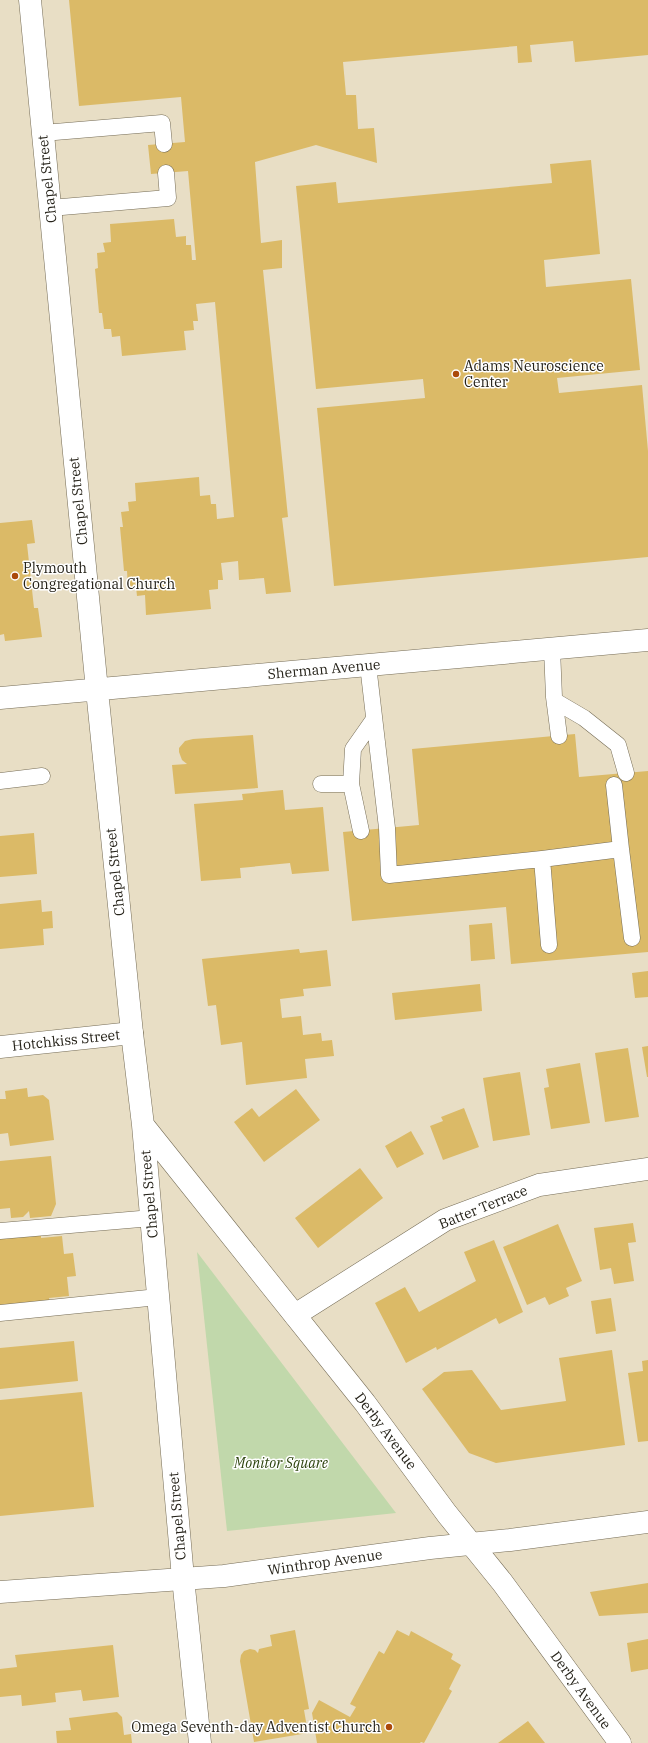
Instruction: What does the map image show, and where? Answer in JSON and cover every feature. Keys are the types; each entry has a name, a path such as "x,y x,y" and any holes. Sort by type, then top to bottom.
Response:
{"main road":[{"name":"Chapel Street","path":"30,0 97,690 132,1033 143,1125 183,1578 200,1743"},
{"name":"Sherman Avenue","path":"0,698 648,640"},
{"name":"Hotchkiss Street","path":"0,1047 132,1033"},
{"name":"Derby Avenue","path":"143,1125 365,1403 502,1582 620,1743"},
{"name":"Batter Terrace","path":"295,1316 325,1295 445,1220 540,1185 648,1169"},
{"name":"Winthrop Avenue","path":"0,1592 224,1576 430,1548 648,1522"}],"lane":[{"path":"43,133 162,123 164,144"},
{"path":"50,208 168,198 166,173"},
{"path":"552,648 555,701 559,736"},
{"path":"368,665 390,875 621,849"},
{"path":"555,701 584,718 618,745 626,773"},
{"path":"361,831 351,784 353,750 374,719"},
{"path":"0,781 42,776"},
{"path":"321,784 351,784"},
{"path":"614,786 632,938"},
{"path":"542,859 549,945"},
{"path":"0,1231 152,1218"},
{"path":"0,1313 158,1296"}],"green space":[{"name":"Monitor Square","path":"197,1252 396,1513 227,1531"}],"building":[{"path":"69,0 648,0 648,55 575,62 573,41 530,45 532,62 518,63 517,46 343,62 346,95 356,95 358,129 374,128 377,163 316,145 255,162 261,243 282,240 282,268 263,270 288,517 282,518 291,592 266,594 264,578 239,580 238,561 221,563 223,580 218,580 218,589 209,590 211,609 146,615 145,595 137,596 136,587 128,588 127,571 124,571 120,527 123,527 121,512 129,511 128,502 136,501 135,483 199,477 200,496 210,495 211,504 216,504 217,519 234,517 215,302 196,304 198,321 193,321 194,330 184,331 186,350 122,356 120,336 112,337 111,329 104,329 102,313 99,313 95,269 98,268 97,253 105,252 103,243 111,242 110,224 174,219 176,237 186,236 186,245 191,245 192,260 196,260 188,171 151,174 148,145 185,142 181,97 79,106"},
{"name":"Adams Neuroscience Center","path":"591,160 600,254 544,260 546,287 631,279 640,370 557,378 559,393 642,385 648,451 648,557 334,586 317,408 425,398 423,379 316,389 296,186 336,182 338,203 552,183 550,164"},
{"name":"Plymouth Congregational Church","path":"32,520 35,543 27,544 34,608 38,608 42,637 5,641 4,634 0,635 0,523"},
{"path":"575,734 579,777 648,771 648,952 511,964 506,907 352,921 343,832 419,825 412,749"},
{"path":"253,735 258,788 175,794 172,765 187,764 182,760 179,752 179,748 185,741 193,739"},
{"path":"283,790 285,810 323,807 329,871 292,874 290,863 240,868 241,878 201,881 194,804 243,800 242,794"},
{"path":"34,833 37,874 0,877 0,836"},
{"path":"41,900 42,912 52,911 53,928 43,929 44,945 0,949 0,904"},
{"path":"492,923 495,959 471,961 469,925"},
{"path":"299,949 300,953 327,950 331,986 303,989 304,996 280,999 282,1018 301,1016 303,1035 321,1033 322,1041 332,1040 334,1056 305,1059 307,1078 246,1085 242,1042 221,1045 216,1005 208,1006 202,959"},
{"path":"648,971 648,997 635,998 632,973"},
{"path":"480,984 482,1011 395,1020 392,993"},
{"path":"648,1046 648,1077 647,1077 642,1047"},
{"path":"628,1048 639,1117 605,1122 595,1053"},
{"path":"580,1063 590,1123 551,1129 544,1088 549,1087 546,1069"},
{"path":"520,1072 530,1135 493,1141 483,1078"},
{"path":"27,1088 28,1097 43,1095 49,1100 54,1140 10,1146 8,1133 0,1134 0,1099 6,1099 5,1091"},
{"path":"296,1089 320,1120 264,1162 234,1122 252,1108 259,1117"},
{"path":"464,1108 479,1147 443,1160 430,1126 443,1121 441,1117"},
{"path":"411,1131 424,1154 397,1168 385,1146"},
{"path":"51,1156 56,1204 51,1216 30,1218 29,1211 23,1217 11,1218 10,1208 0,1209 0,1161"},
{"path":"360,1168 383,1198 318,1248 295,1218"},
{"path":"633,1223 636,1242 628,1243 634,1281 614,1284 611,1268 600,1270 594,1228"},
{"path":"558,1224 582,1281 566,1288 569,1296 549,1305 545,1297 527,1305 503,1247"},
{"path":"41,1233 41,1238 62,1236 64,1254 73,1253 76,1276 67,1277 69,1296 49,1298 50,1303 0,1308 0,1237"},
{"path":"494,1240 523,1312 499,1324 496,1318 437,1350 436,1347 406,1363 375,1303 405,1287 419,1312 476,1281 464,1252"},
{"path":"611,1298 616,1331 596,1334 591,1301"},
{"path":"74,1341 78,1381 0,1389 0,1348"},
{"path":"612,1350 625,1445 496,1463 469,1453 422,1389 444,1372 472,1370 501,1410 566,1401 559,1358"},
{"path":"648,1360 648,1441 638,1442 628,1373 643,1371 642,1361"},
{"path":"82,1392 94,1507 0,1516 0,1400"},
{"path":"648,1583 648,1613 599,1616 590,1592"},
{"path":"295,1630 309,1709 304,1710 308,1733 254,1742 240,1661 241,1655 244,1651 250,1649 255,1650 258,1653 259,1649 272,1646 270,1635"},
{"path":"397,1630 409,1636 411,1631 453,1654 451,1659 461,1665 449,1689 452,1691 424,1743 317,1743 312,1713 319,1700 350,1717 356,1707 350,1704 379,1651 384,1654"},
{"path":"648,1639 648,1669 631,1672 627,1643"},
{"path":"113,1645 119,1697 83,1701 81,1690 55,1693 56,1702 22,1706 21,1695 0,1697 0,1669 17,1667 15,1655"},
{"path":"117,1712 122,1717 124,1735 131,1734 132,1743 57,1743 56,1731 71,1730 69,1718"},
{"path":"528,1721 545,1743 498,1743"}],"place":[{"name":"Adams Neuroscience Center","path":"456,374"},
{"name":"Plymouth Congregational Church","path":"15,576"},
{"name":"Omega Seventh-day Adventist Church","path":"389,1727"}]}
